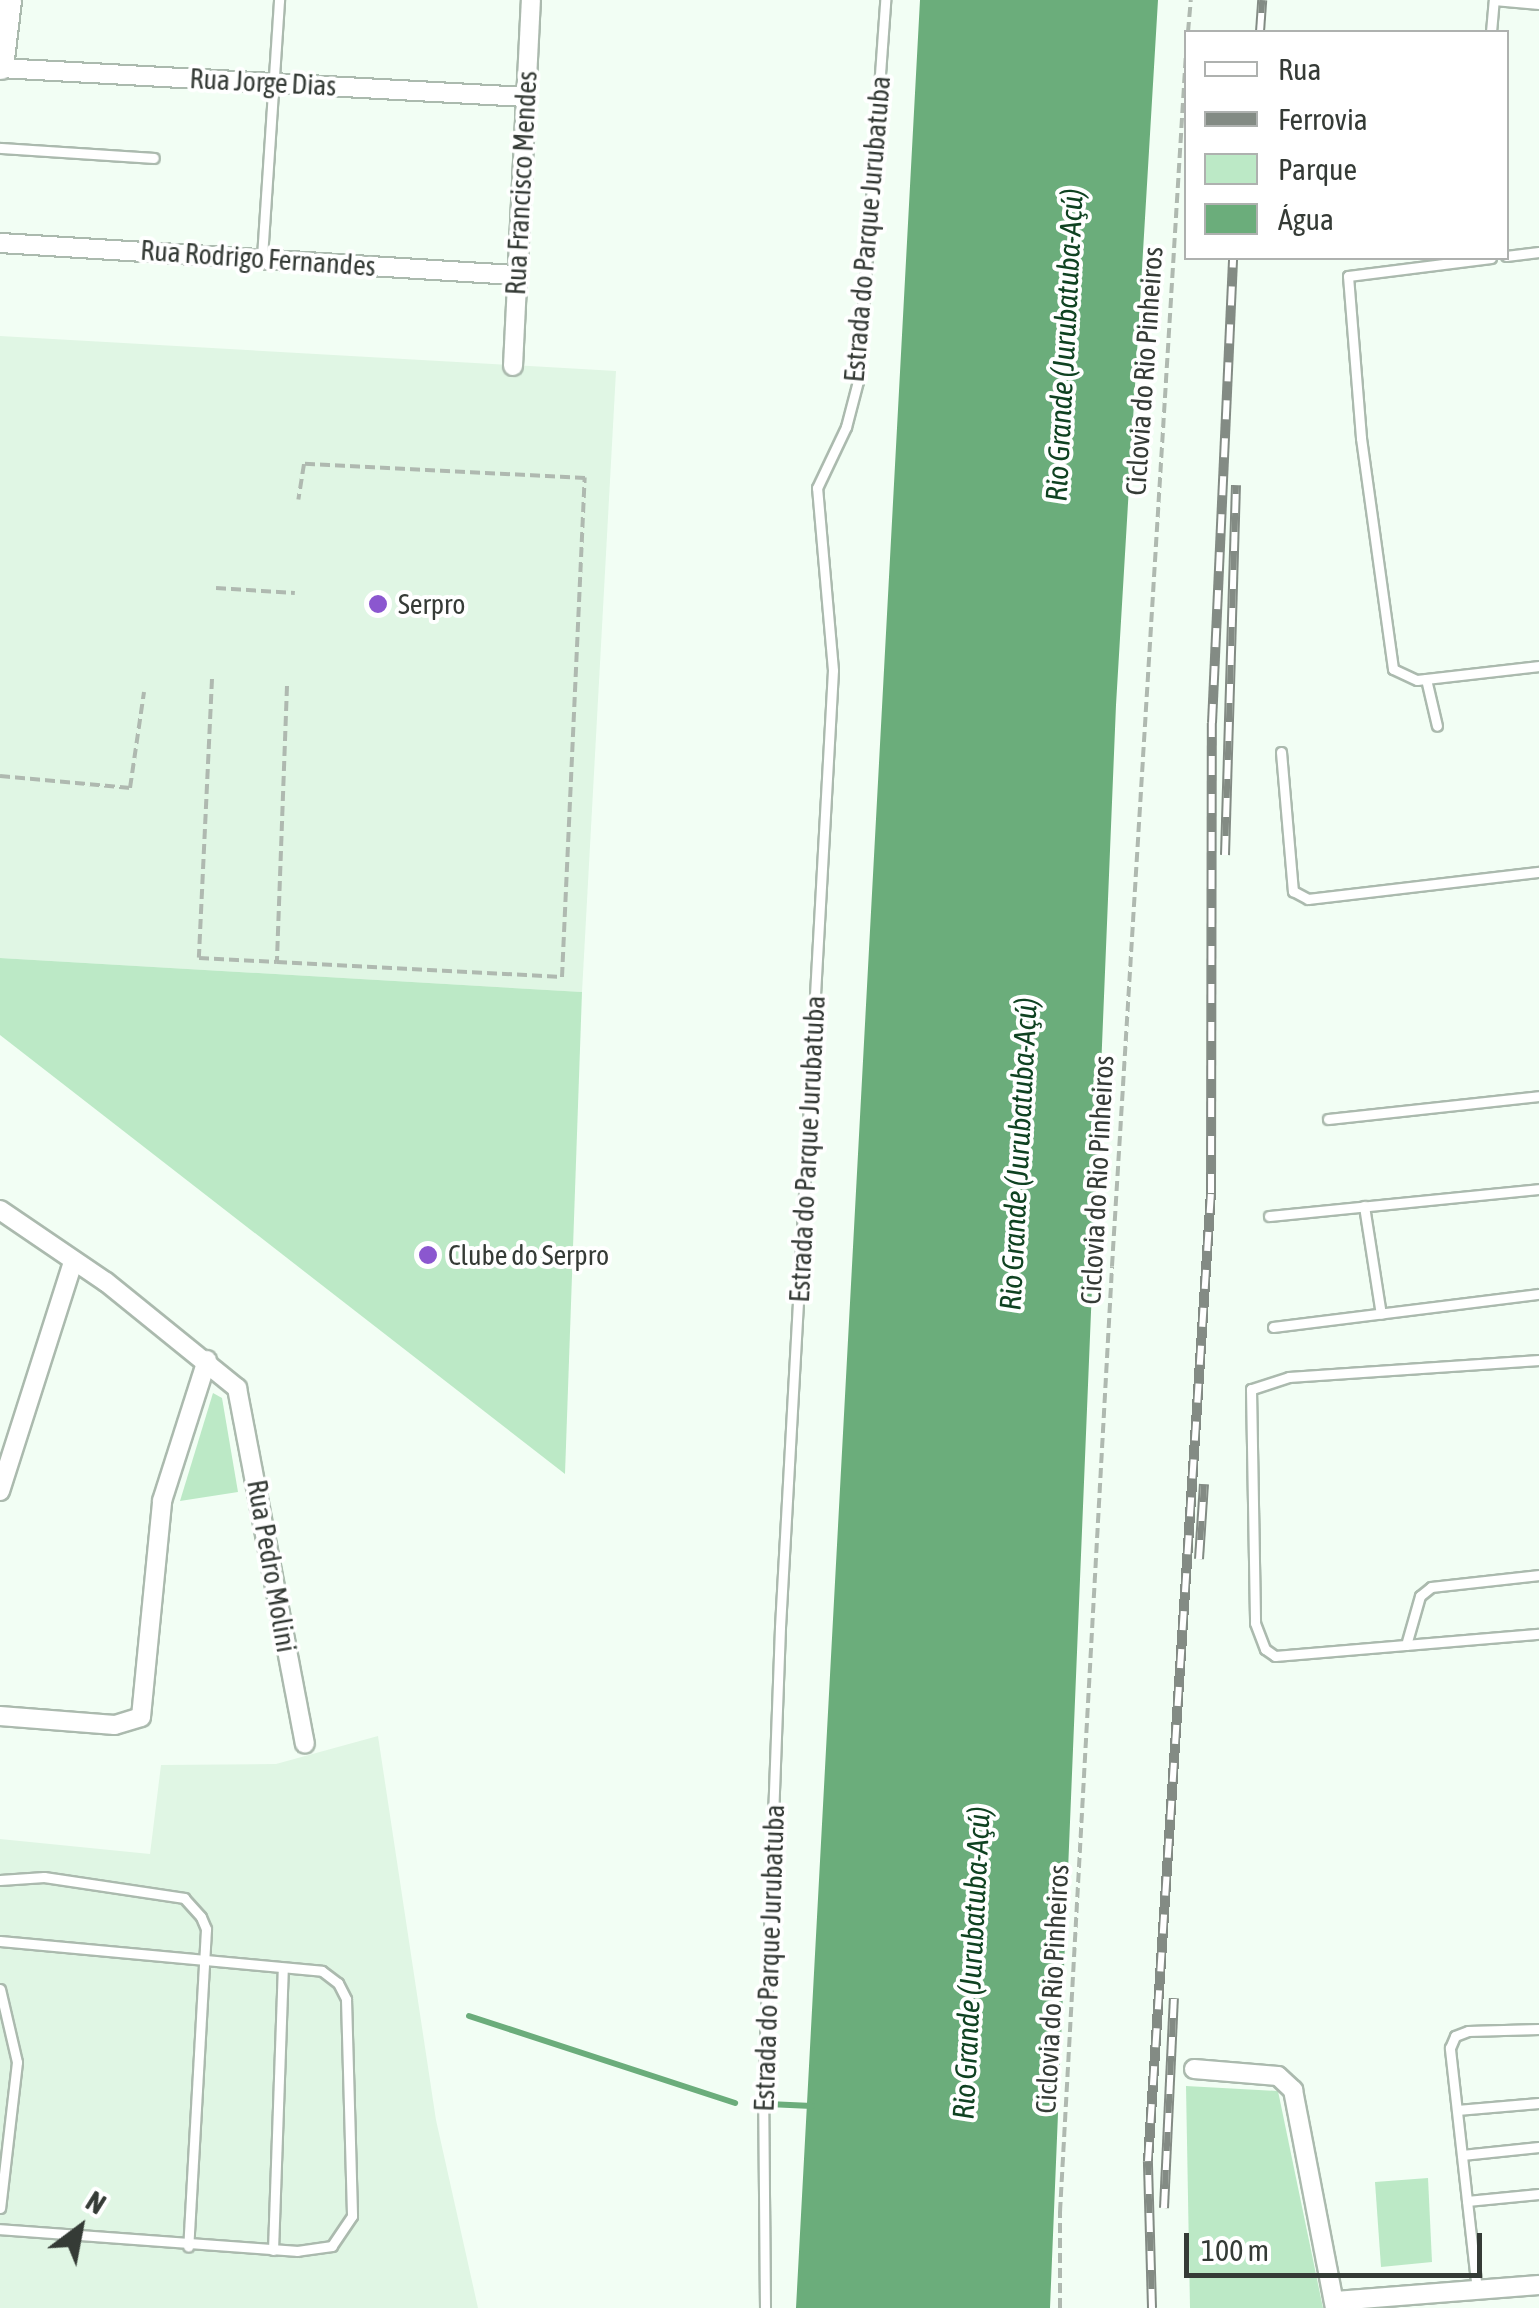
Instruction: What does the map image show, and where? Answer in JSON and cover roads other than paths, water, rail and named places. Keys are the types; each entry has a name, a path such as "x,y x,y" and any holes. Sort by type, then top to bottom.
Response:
{"main road":[{"path":"0,67 8,0"}],"street":[{"name":"Rua Francisco Mendes","path":"512,366 531,0"},
{"name":"Rua Jorge Dias","path":"0,67 526,97"},
{"name":"Rua Rodrigo Fernandes","path":"0,243 516,275"},
{"path":"0,1210 206,1360 162,1501 137,1721 115,1725 0,1716"},
{"path":"0,1491 73,1262"},
{"name":"Rua Pedro Molini","path":"206,1360 237,1388 305,1744"},
{"path":"1194,2069 1278,2076 1292,2090 1335,2304 1539,2286"}],"lane":[{"path":"262,257 278,0"},
{"name":"Estrada do Parque Jurubatuba","path":"765,2308 764,2091 780,1628 833,670 817,488 846,427 858,380 885,0"},
{"path":"1492,30 1494,0 1539,4"},
{"path":"0,148 154,158"},
{"path":"1509,256 1539,252"},
{"path":"1472,260 1357,272 1344,284 1393,669 1426,679 1539,666"},
{"path":"1426,679 1436,726"},
{"path":"1281,752 1293,891 1308,899 1539,872"},
{"path":"1328,1119 1539,1096"},
{"path":"1269,1216 1539,1190"},
{"path":"1364,1206 1381,1314"},
{"path":"1273,1327 1539,1294"},
{"path":"1539,1360 1289,1377 1251,1389 1259,1640 1275,1656 1539,1634"},
{"path":"1406,1645 1420,1596 1431,1587 1539,1574"},
{"path":"0,1880 44,1877 184,1898 206,1930 188,2246"},
{"path":"0,1941 322,1971 346,1999 352,2216 332,2246 273,2250 0,2229"},
{"path":"273,2250 283,1968"},
{"path":"0,1989 18,2062 0,2208"},
{"path":"1477,2290 1450,2048 1455,2036 1539,2029"},
{"path":"1457,2110 1539,2104"},
{"path":"1462,2155 1539,2147"},
{"path":"1467,2201 1539,2194"}],"water":[{"name":"Rio Grande (Jurubatuba-Açú)","path":"920,0 1158,0 1116,705 1050,2308 796,2308"}],"waterway":[{"path":"469,2016 735,2103"},
{"path":"768,2104 812,2106"}],"railway":[{"path":"1260,30 1262,0"},
{"path":"1152,2308 1148,2161 1211,1193 1212,723 1233,260"},
{"path":"1225,855 1236,485"},
{"path":"1199,1559 1204,1484"},
{"path":"1164,2208 1174,1998"}],"place":[{"name":"Serpro","path":"378,604"},
{"name":"Clube do Serpro","path":"428,1255"}]}
